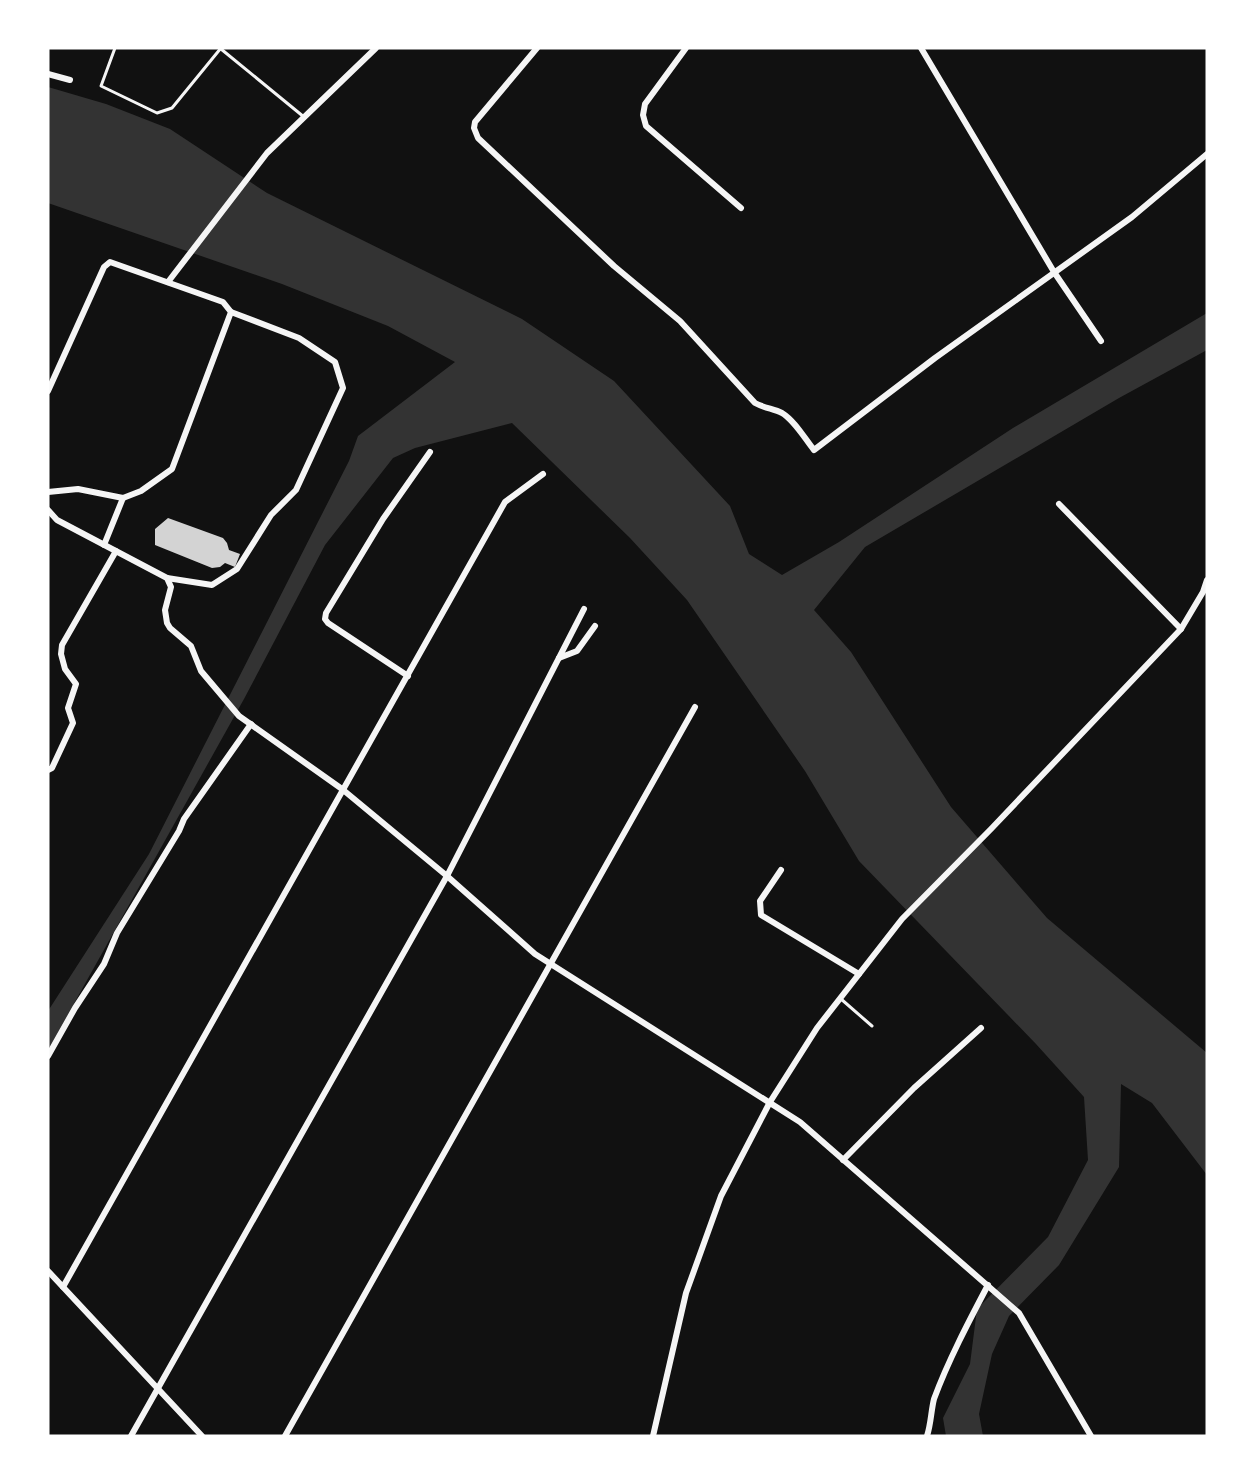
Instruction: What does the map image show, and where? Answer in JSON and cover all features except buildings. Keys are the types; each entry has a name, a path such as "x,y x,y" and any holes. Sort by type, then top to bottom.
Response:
{"street":[{"path":"168,282 267,153 376,48"},
{"path":"537,48 475,122 474,128 478,138 614,266 680,321 755,403 763,408 782,413 814,450 935,358 1132,216 1207,154"},
{"path":"686,48 645,104 643,115 646,126 741,208"},
{"path":"921,48 1054,272 1101,341"},
{"path":"48,74 70,80"},
{"path":"48,391 104,267 110,262 223,302 231,312 299,338 335,362 343,388 296,490 271,515 237,569 212,585 167,578 57,520 48,510"},
{"path":"48,492 78,489 123,498 141,491 172,469 231,312"},
{"path":"408,676 328,624 325,619 383,519 430,452"},
{"path":"63,1287 505,502 543,474"},
{"path":"104,545 123,498"},
{"path":"1059,504 1181,629"},
{"path":"50,767 74,719 68,708 76,684 65,669 61,654 62,645 116,551"},
{"path":"167,578 171,587 165,610 167,623 191,646 198,666 239,716 342,789 447,876 518,940 550,964 800,1122 1019,1314 1091,1436"},
{"path":"653,1436 686,1293 721,1196 770,1102 817,1028 902,919 1181,629 1205,593 1207,580"},
{"path":"131,1436 447,876 584,609"},
{"path":"559,658 577,651 595,626"},
{"path":"285,1436 695,707"},
{"path":"48,1056 75,1008 104,964 117,933 184,819 251,724"},
{"path":"781,870 760,901 761,915 859,974"},
{"path":"843,1160 914,1089 981,1028"},
{"path":"48,1272 202,1436"},
{"path":"927,1436 932,1422 933,1402 963,1332 990,1287"}],"lane":[{"path":"115,48 101,86 157,113 172,108 221,48 304,117"},
{"path":"841,999 872,1026"}],"shaded area":[{"path":"48,87 106,104 170,129 267,193 522,319 614,381 730,506 749,554 782,575 839,542 1013,428 1207,313 1207,350 1119,398 865,547 814,610 851,652 951,807 1047,918 1207,1053 1207,1175 1152,1103 1121,1084 1119,1167 1059,1265 1009,1316 992,1354 979,1414 983,1436 946,1436 943,1418 970,1364 977,1309 1048,1237 1088,1160 1084,1097 1036,1044 859,861 805,771 687,600 630,538 512,423 415,448 393,458 325,545 244,699 48,1050 48,1011 149,854 349,461 358,436 455,362 388,326 282,284 48,203"}]}
